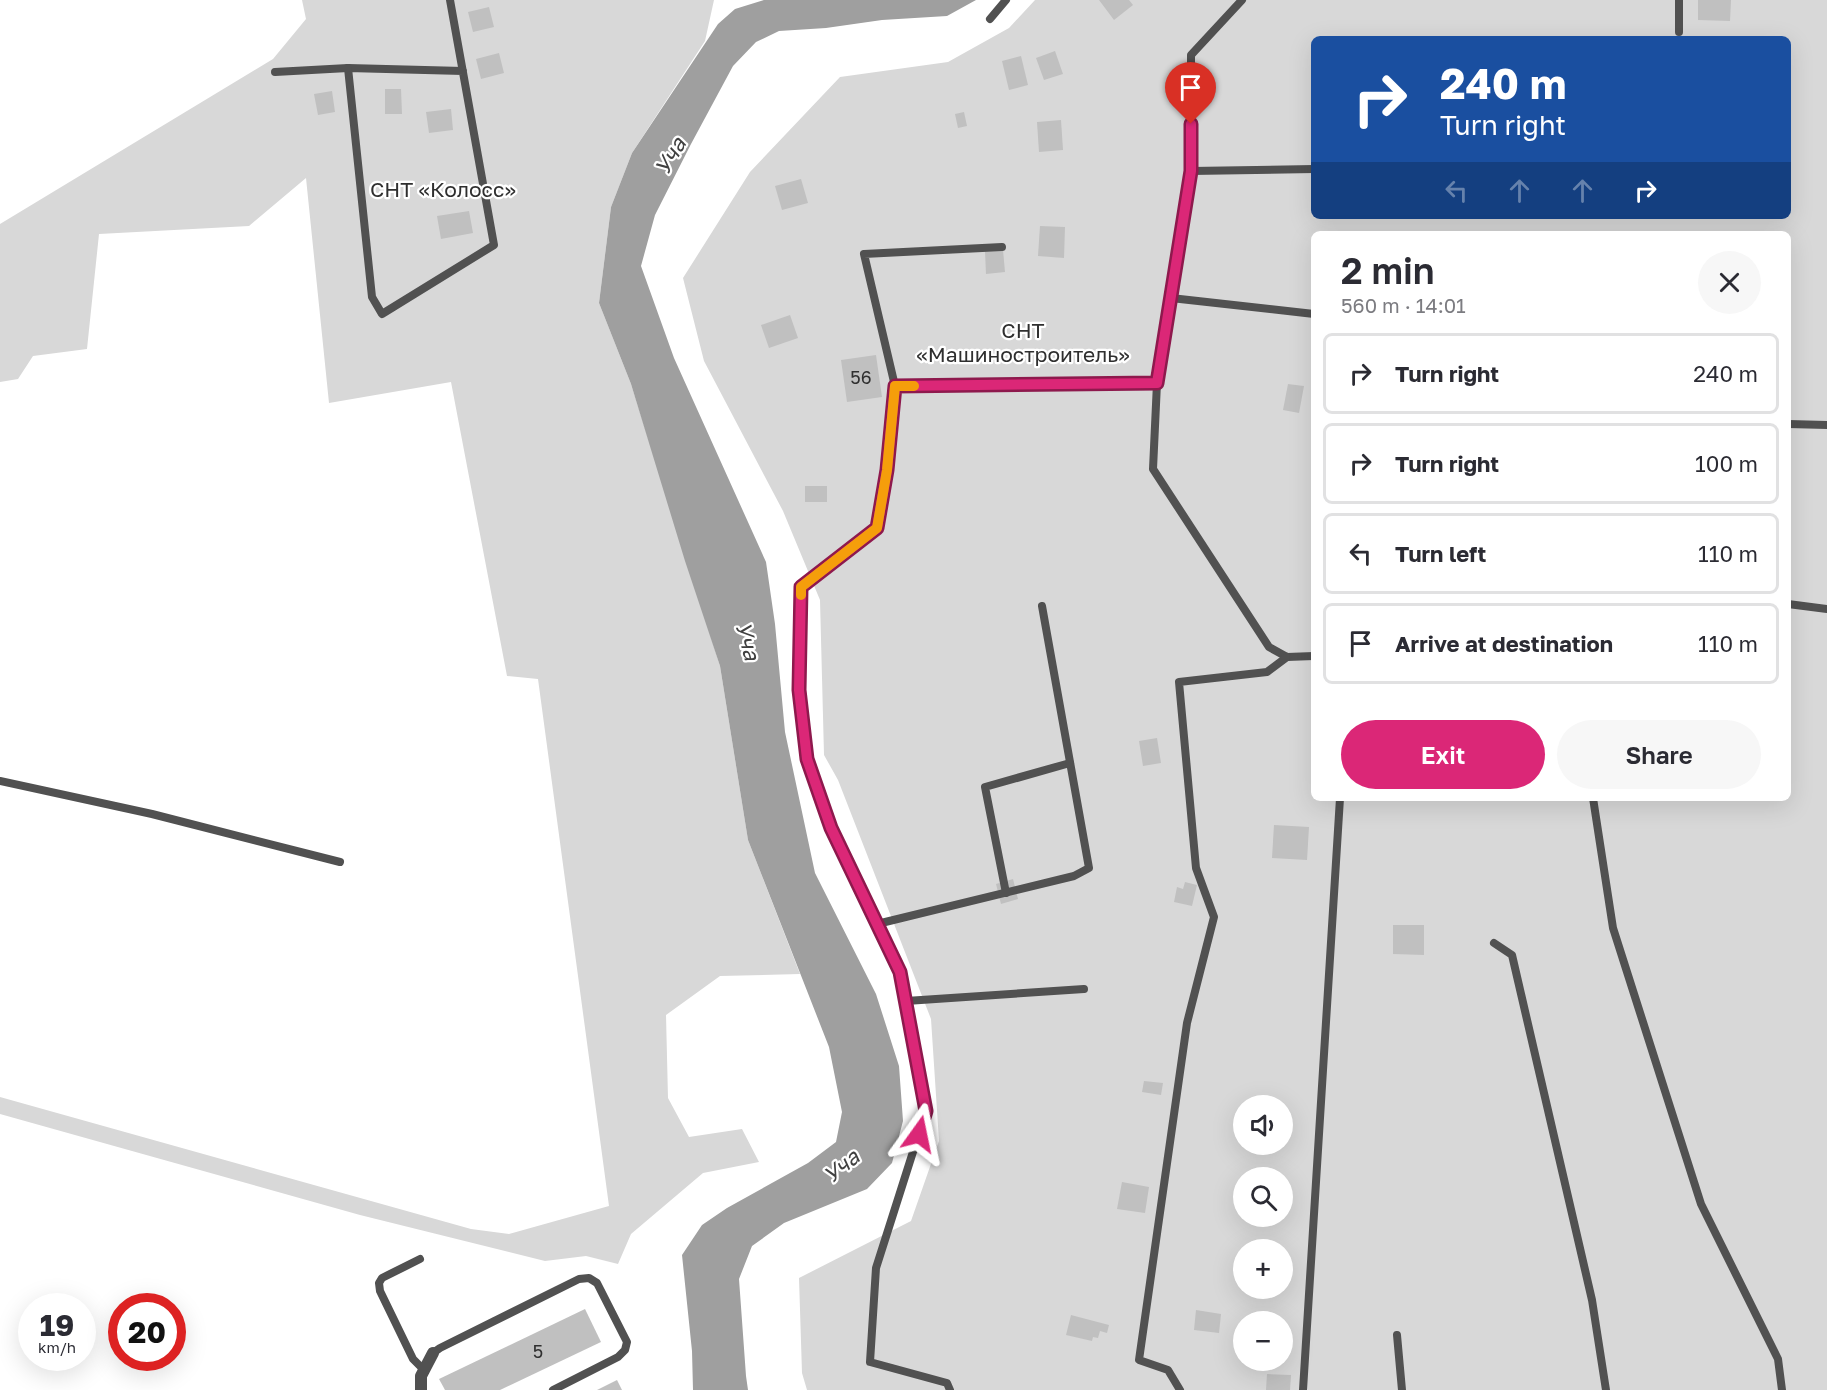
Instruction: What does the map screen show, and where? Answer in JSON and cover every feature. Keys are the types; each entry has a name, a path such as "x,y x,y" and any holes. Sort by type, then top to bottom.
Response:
{"street":[{"path":"421,1390 421,1377 433,1353"}],"lane":[{"path":"348,68 372,297 382,314 494,245 450,0"},
{"path":"990,20 1006,0"},
{"path":"1242,0 1191,55 1191,171 1157,383 1153,469 1269,647 1287,657 1311,656"},
{"path":"1679,0 1679,33"},
{"path":"275,72 348,68 463,71"},
{"path":"1191,171 1311,169"},
{"path":"950,1390 947,1383 870,1362 876,1268 926,1111 900,972 831,828 807,759 799,690 801,587 877,528 887,470 895,386 864,254 1002,247"},
{"path":"1171,298 1311,314"},
{"path":"895,386 1157,383"},
{"path":"1791,424 1827,425"},
{"path":"1791,604 1827,609"},
{"path":"877,924 1074,876 1089,868 1042,606"},
{"path":"1180,1390 1168,1370 1139,1360 1187,1023 1214,916 1196,868 1179,682 1267,672 1287,657"},
{"path":"1006,893 985,787 1070,763"},
{"path":"0,781 152,814 340,862"},
{"path":"1303,1390 1340,801"},
{"path":"1593,801 1613,928 1694,1182 1701,1203 1778,1359 1782,1390"},
{"path":"1494,943 1512,955 1592,1300 1606,1390"},
{"path":"906,1001 1084,989"},
{"path":"420,1259 382,1278 379,1283 380,1291 413,1359 424,1370"},
{"path":"433,1353 579,1279 589,1278 597,1283 627,1342 625,1350 618,1357 553,1390"},
{"path":"1397,1335 1402,1390"}],"green space":[{"name":"СНТ «Колосс»","path":"302,0 714,0 705,41 632,153 611,207 599,303 631,384 720,666 748,840 800,974 720,976 666,1015 668,1098 689,1137 742,1129 759,1162 703,1173 631,1234 618,1264 586,1256 545,1261 360,1215 0,1114 0,1097 471,1229 509,1234 609,1206 538,679 507,676 451,382 329,403 306,178 249,226 99,234 87,349 33,356 18,379 0,382 0,224 273,59 306,19"},
{"name":"СНТ «Машиностроитель»","path":"1035,0 1827,0 1827,1390 807,1390 802,1373 799,1278 911,1221 939,1141 931,1019 838,780 824,755 820,600 783,511 704,361 683,278 750,172 840,77 948,62 1009,28"}],"water":[{"name":"Уча","path":"764,0 976,0 947,16 779,31 756,42 733,66 691,144 655,215 641,266 674,358 766,562 775,624 785,732 815,873 876,994 899,1066 903,1121 892,1163 867,1189 784,1223 752,1246 739,1279 748,1390 693,1390 692,1351 682,1255 702,1225 727,1208 808,1163 836,1142 842,1112 829,1047 748,840 720,666 631,384 599,303 611,207 632,153 718,24 735,9"}],"building":[{"path":"1099,0 1129,0 1133,5 1114,20"},
{"path":"1698,0 1731,0 1730,21 1698,20"},
{"path":"489,7 494,27 473,32 468,12"},
{"path":"1055,51 1063,74 1044,80 1036,58"},
{"path":"499,53 504,73 481,79 476,59"},
{"path":"1021,56 1028,85 1009,90 1002,61"},
{"path":"385,89 401,89 402,114 385,114"},
{"path":"332,91 335,112 318,115 314,94"},
{"path":"451,109 453,130 429,133 426,112"},
{"path":"964,112 967,126 958,128 955,114"},
{"path":"1061,120 1063,150 1039,152 1037,122"},
{"path":"801,179 808,203 782,210 775,186"},
{"path":"469,211 473,233 441,239 437,216"},
{"path":"1040,226 1065,227 1064,258 1038,256"},
{"path":"1003,250 1005,272 986,274 985,251"},
{"path":"790,315 798,338 769,348 761,325"},
{"path":"876,355 882,397 847,402 841,360"},
{"path":"1288,384 1304,386 1299,413 1283,410"},
{"path":"805,486 827,486 827,502 805,502"},
{"path":"1157,738 1161,763 1143,766 1139,741"},
{"path":"1274,825 1309,827 1307,860 1272,858"},
{"path":"1013,879 1018,899 1001,904 996,884"},
{"path":"1185,882 1197,885 1192,906 1174,902 1177,887 1183,889"},
{"path":"1393,925 1424,925 1424,955 1393,954"},
{"path":"1144,1081 1163,1083 1161,1095 1142,1092"},
{"path":"1122,1182 1149,1187 1145,1213 1117,1209"},
{"path":"585,1309 601,1342 500,1390 445,1390 439,1379"},
{"path":"1196,1310 1221,1314 1219,1333 1194,1330"},
{"path":"1071,1315 1109,1325 1107,1333 1100,1331 1098,1338 1093,1337 1092,1341 1066,1335"},
{"path":"1267,1374 1291,1375 1290,1390 1266,1390"},
{"path":"617,1380 622,1390 597,1390"}],"slow traffic":[{"path":"801,595 801,587 877,528 887,470 895,386 914,386"}],"route":[{"path":"919,1134 926,1111 900,972 831,828 807,759 799,690 801,587 877,528 887,470 895,386 1157,383 1191,171 1191,124"}]}
